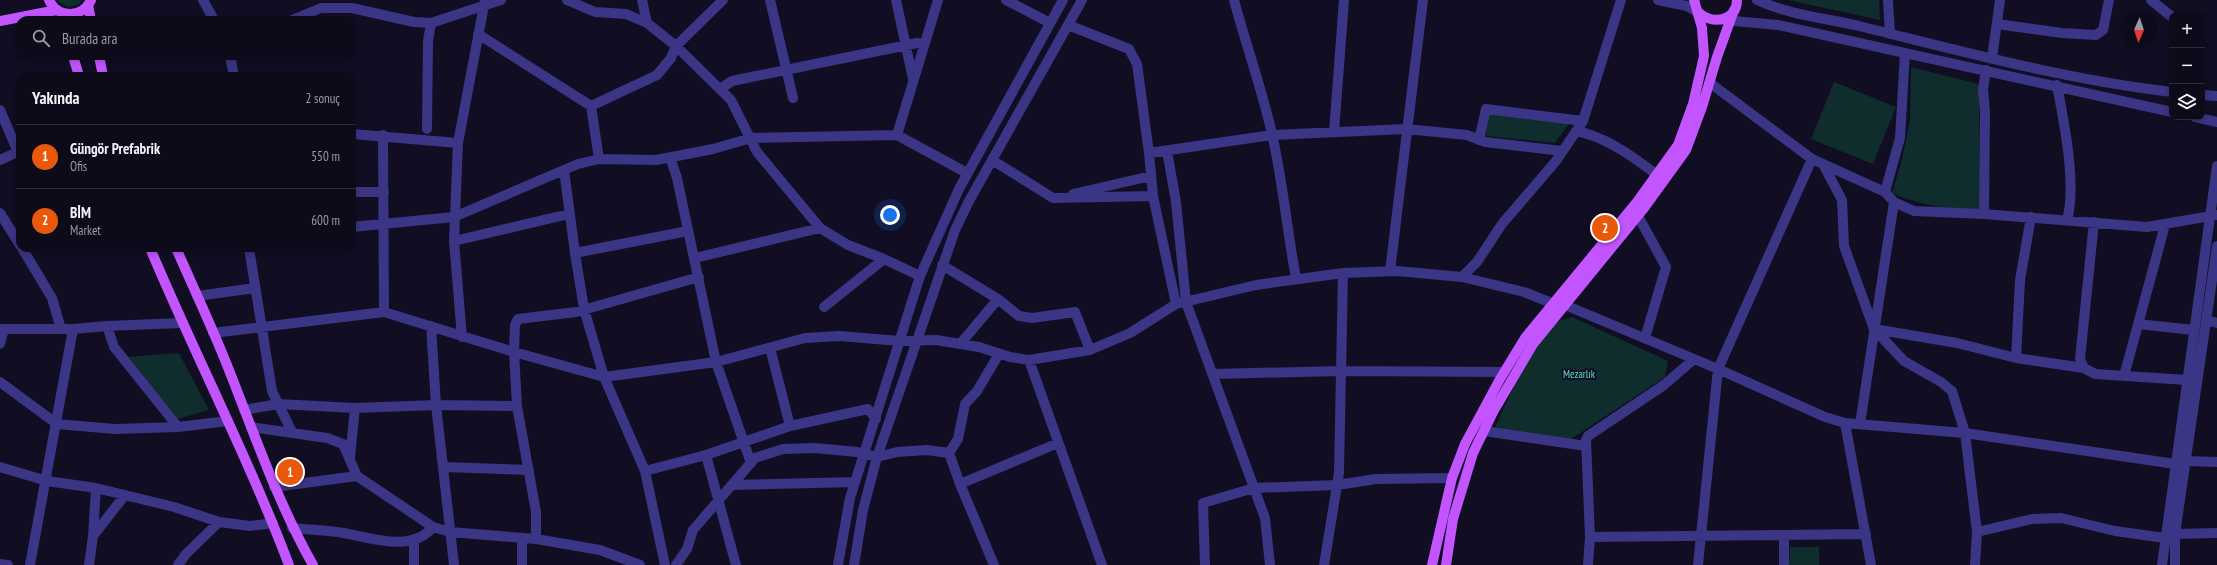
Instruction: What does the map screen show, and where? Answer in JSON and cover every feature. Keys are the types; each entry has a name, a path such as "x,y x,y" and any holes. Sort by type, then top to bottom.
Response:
{"main road":[{"path":"48,0 58,14"},
{"path":"1432,565 1452,478 1465,444 1504,372 1525,338 1657,175 1678,145 1693,104 1704,56 1702,28 1694,0"},
{"path":"1446,565 1455,512 1473,452 1508,383 1533,344 1638,216 1686,150 1710,83 1727,20 1734,10 1737,0"},
{"path":"39,16 78,13 90,2"},
{"path":"90,2 91,16"},
{"path":"1698,12 1709,20 1727,20"},
{"path":"0,20 16,18"},
{"path":"74,60 79,72"},
{"path":"100,60 102,72"},
{"path":"152,252 181,323 228,420 273,523 289,565"},
{"path":"178,252 213,333 274,487 292,528 313,565"}],"street":[{"path":"203,0 212,16"},
{"path":"302,16 321,8 332,0"},
{"path":"321,8 352,8 414,22 431,23 485,2 501,0"},
{"path":"567,0 595,12 626,14 647,23 676,46 731,100 757,152 820,228 848,245 884,259 920,276"},
{"path":"642,0 647,23"},
{"path":"591,106 657,75 671,58 676,46 723,0"},
{"path":"770,0 788,70 793,98"},
{"path":"896,0 904,46 913,79"},
{"path":"897,135 938,0"},
{"path":"1006,0 1050,23"},
{"path":"838,565 850,498 920,276 941,226 967,174 1062,0"},
{"path":"854,565 863,510 877,457 942,265 961,219 992,160 1032,92 1082,0"},
{"path":"1234,0 1246,45 1262,92 1272,135 1296,278"},
{"path":"1334,132 1344,0"},
{"path":"1390,271 1406,129 1423,0"},
{"path":"1462,277 1477,262 1502,224 1562,151 1583,121 1621,0"},
{"path":"1658,0 1687,6 1698,12"},
{"path":"1757,0 1786,11 1992,58 2090,79 2169,92"},
{"path":"1888,0 1890,34"},
{"path":"1992,58 2000,0"},
{"path":"1997,24 2062,33 2096,35 2103,30 2109,0"},
{"path":"2151,0 2169,15"},
{"path":"462,337 454,241 458,143 485,2"},
{"path":"1727,20 1778,25 2057,85 2169,111"},
{"path":"427,129 428,41 431,23"},
{"path":"1068,26 1129,49 1138,64 1153,196 1176,304"},
{"path":"478,34 591,106 599,159"},
{"path":"720,89 732,81 917,43 924,44"},
{"path":"1885,192 1900,138 1906,53"},
{"path":"231,60 233,72"},
{"path":"1984,214 1985,112 1983,89 1986,70"},
{"path":"1710,83 1812,159 1824,166 1885,192 1894,202 1914,211 2031,217 2147,227 2214,215"},
{"path":"2057,85 2063,118 2071,197 2067,220"},
{"path":"2205,95 2217,96"},
{"path":"1479,140 1486,109 1583,121"},
{"path":"0,110 16,145"},
{"path":"2205,119 2217,122"},
{"path":"1149,153 1272,135 1406,129 1466,135 1479,140 1562,151"},
{"path":"1576,131 1609,144 1629,154 1657,175"},
{"path":"356,134 383,135 458,143"},
{"path":"383,135 384,312"},
{"path":"356,227 454,217 578,164 599,159 656,160 713,149 751,138 897,135 967,174"},
{"path":"1167,151 1176,202 1186,302 1265,518 1270,565"},
{"path":"0,160 16,153"},
{"path":"670,157 695,258 716,362 751,463"},
{"path":"1698,565 1718,369 1812,159"},
{"path":"992,160 1053,198 1153,196"},
{"path":"1824,166 1842,200 1844,246 1874,329 1904,361 1952,390 1965,433 1977,532 1975,565"},
{"path":"2162,565 2194,330 2214,215 2217,166"},
{"path":"564,170 569,214 584,309 604,377 645,471 665,565"},
{"path":"1053,198 1151,176"},
{"path":"356,192 384,192"},
{"path":"1860,424 1894,202"},
{"path":"0,213 16,239"},
{"path":"454,241 569,214"},
{"path":"1638,216 1666,267 1645,338"},
{"path":"2016,358 2020,280 2031,217"},
{"path":"2084,368 2080,359 2094,222"},
{"path":"2124,376 2165,224"},
{"path":"695,258 820,228"},
{"path":"575,253 688,231"},
{"path":"2175,565 2175,534 2217,246"},
{"path":"24,252 52,298 61,329"},
{"path":"250,252 272,391 292,432"},
{"path":"824,307 884,259"},
{"path":"942,265 998,299 1019,316 1032,318 1075,312 1090,350"},
{"path":"213,333 384,312 462,337 604,377 716,362 805,338 839,336 900,341 917,339 961,343 999,354 1029,360 1090,350 1130,333 1176,304 1296,278 1343,273 1390,271 1462,277 1524,292 1554,304"},
{"path":"1324,565 1339,473 1343,273"},
{"path":"536,539 536,512 517,406 514,352 515,325 518,319 576,312 699,277"},
{"path":"197,296 256,288"},
{"path":"961,343 998,299"},
{"path":"1565,305 1718,369 1824,417 1860,424 1965,433 2175,464"},
{"path":"2206,320 2217,323"},
{"path":"0,344 2,330 73,329 181,323"},
{"path":"2138,324 2194,330"},
{"path":"106,326 114,346 178,427"},
{"path":"431,326 436,405 454,565"},
{"path":"30,565 47,481 73,329"},
{"path":"1874,329 1957,343 2016,358 2084,368 2095,374 2187,380"},
{"path":"770,348 790,426"},
{"path":"949,453 958,440 961,418 965,404 978,391 999,354"},
{"path":"1588,565 1590,537 1586,446 1588,436 1664,385 1694,359"},
{"path":"1029,360 1102,565"},
{"path":"1213,374 1341,371 1504,372"},
{"path":"0,382 57,424 115,429 178,427 228,420"},
{"path":"244,410 278,404 356,408 436,405 517,406"},
{"path":"350,457 356,408"},
{"path":"645,471 706,456 744,441 790,426 868,409 876,419"},
{"path":"1845,422 1872,565"},
{"path":"251,427 327,438 343,444 350,457 357,476 433,527 450,532 536,539 600,550 640,565"},
{"path":"1484,431 1586,446"},
{"path":"960,484 1058,443"},
{"path":"676,565 687,549 693,530 755,458 782,449 815,448 864,453 877,457 897,452 927,450 949,453"},
{"path":"949,453 960,484 994,565"},
{"path":"706,456 736,565"},
{"path":"2186,461 2217,462"},
{"path":"0,467 47,481 96,488 174,507 219,522 250,526 273,523"},
{"path":"443,467 529,470"},
{"path":"274,487 357,476"},
{"path":"1205,565 1203,503 1254,488 1337,485 1376,479 1452,478"},
{"path":"732,485 855,482"},
{"path":"89,565 93,536 96,488"},
{"path":"93,536 125,495"},
{"path":"1977,532 2032,519 2061,518 2115,531 2165,538"},
{"path":"178,565 186,554 219,522"},
{"path":"292,528 342,533 383,542 414,539 427,535 433,527"},
{"path":"2175,534 2217,533"},
{"path":"1590,537 1866,534"},
{"path":"1784,536 1784,565"},
{"path":"522,538 522,565"},
{"path":"414,539 414,565"},
{"path":"0,564 8,565"}],"green space":[{"path":"56,0 82,0 78,5 68,7"},
{"path":"1788,0 1879,0 1880,20"},
{"path":"1911,67 1979,84 1980,209 1935,206 1904,198 1892,193 1901,163 1910,121"},
{"path":"1834,82 1896,107 1873,164 1811,139"},
{"path":"1489,111 1570,122 1555,143 1486,136"},
{"name":"Mezarlık","path":"1572,317 1668,361 1665,377 1568,441 1494,430 1529,358 1558,322"},
{"path":"179,353 209,410 177,419 128,357"},
{"path":"1790,547 1819,547 1819,565 1789,565"}],"place":[{"name":"BİM","path":"1605,228"},
{"name":"Güngör Prefabrik","path":"290,472"}]}
